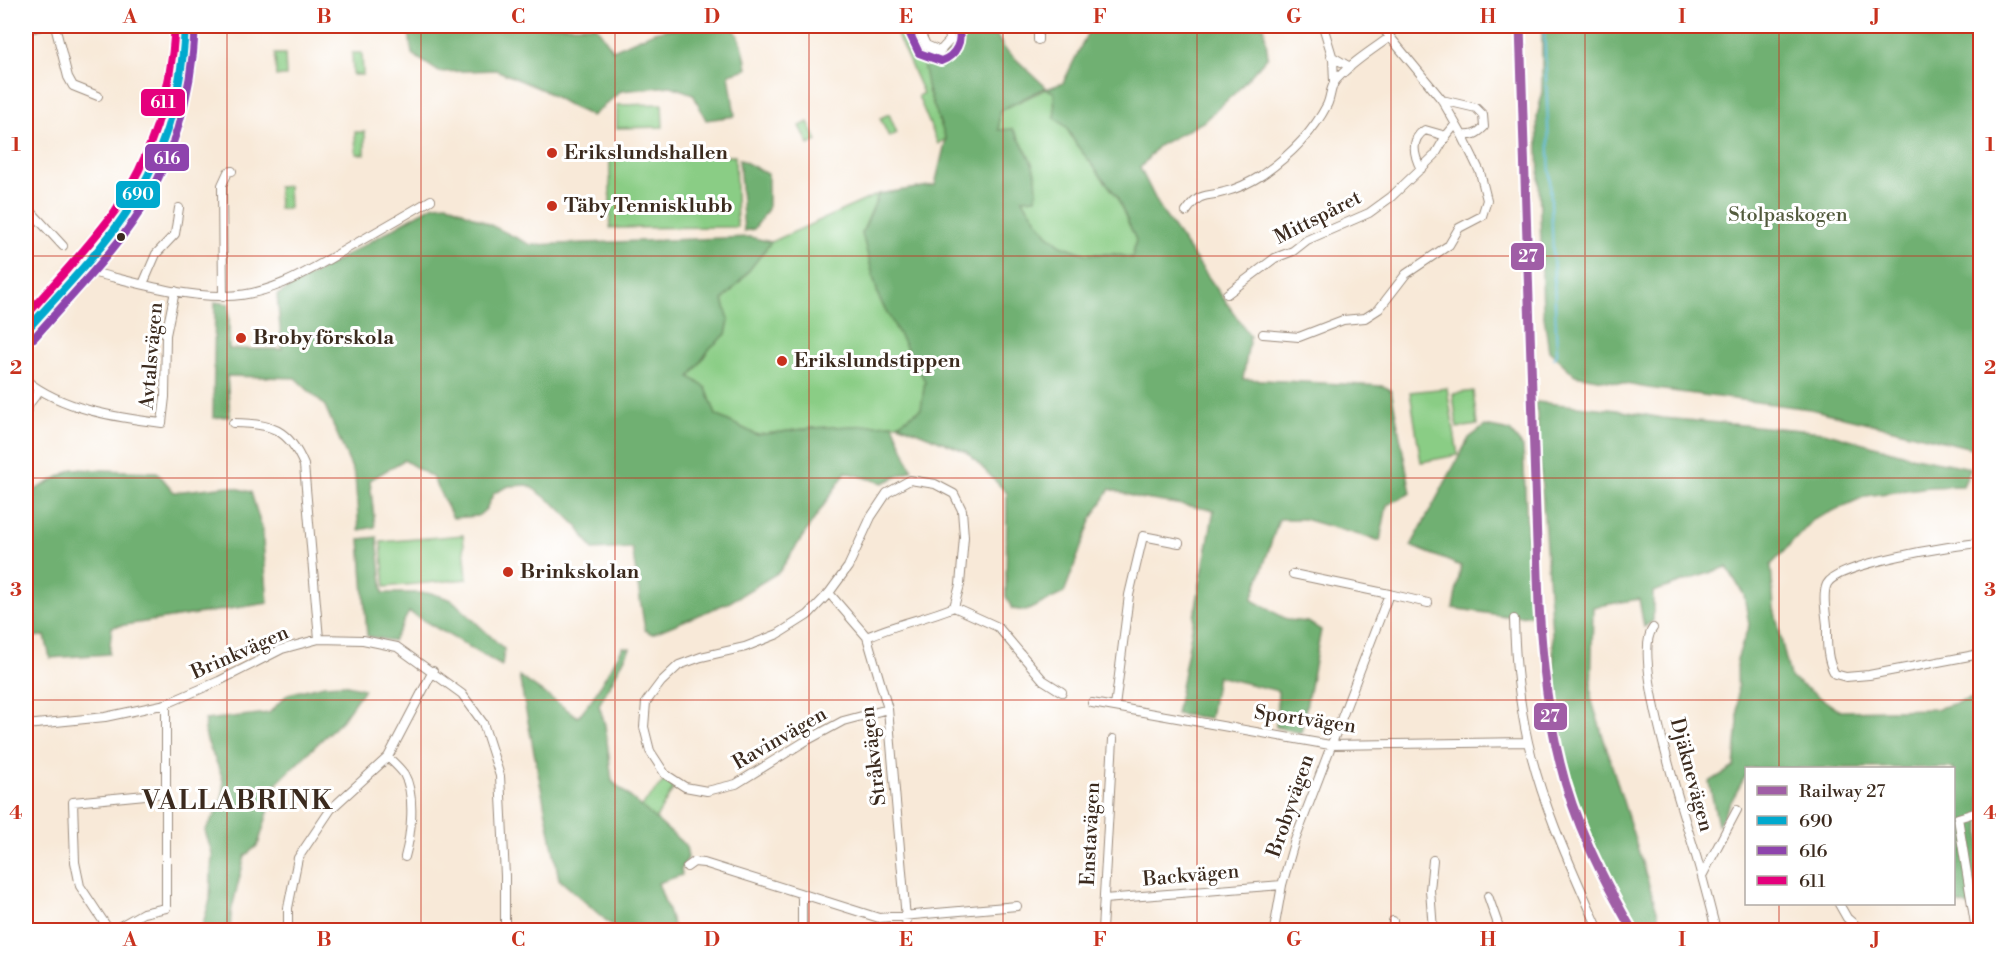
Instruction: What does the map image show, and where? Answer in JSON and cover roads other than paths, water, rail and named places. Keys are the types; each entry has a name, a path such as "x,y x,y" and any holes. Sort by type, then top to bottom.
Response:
{"main road":[{"path":"26,331 125,214 145,181 181,80 185,26"}],"street":[{"path":"26,30 43,26"},
{"path":"55,26 68,77 73,86 98,96"},
{"path":"917,26 926,45 940,51 950,40 949,32 944,26"},
{"path":"1038,26 1038,40"},
{"path":"1186,212 1195,200 1207,194 1222,193 1238,188 1262,175 1307,136 1328,104 1334,82 1331,56 1323,26"},
{"path":"1263,334 1299,337 1343,320 1365,318 1379,309 1406,274 1449,245 1459,228 1482,216 1487,200 1480,172 1462,135 1442,100 1381,26"},
{"path":"1334,82 1390,37"},
{"path":"1331,56 1350,67"},
{"path":"1442,100 1476,108 1483,115 1485,123 1479,132 1473,135 1462,135"},
{"name":"Mittspåret","path":"1227,294 1275,258 1293,250 1307,240 1369,213 1391,197 1435,154 1455,125"},
{"path":"1421,168 1414,155 1418,136 1425,130 1446,136"},
{"path":"223,297 222,185 228,172 232,171"},
{"path":"84,265 92,272 175,291 223,297 259,292 282,284 431,200"},
{"path":"26,206 63,246"},
{"path":"143,284 156,254 175,234 179,208"},
{"name":"Avtalsvägen","path":"26,380 39,391 94,411 128,419 162,423 165,397 166,335 175,291"},
{"path":"26,414 29,404 39,391"},
{"path":"233,423 253,423 273,427 289,437 304,465 319,639"},
{"name":"Ravinvägen","path":"888,709 843,721 736,784 707,790 685,787 665,774 650,751 644,728 646,702 661,682 679,665 701,657 745,648 778,634 808,615 829,593 848,567 871,517 887,493 910,480 935,484 954,494 962,510 964,537 960,585 954,607"},
{"path":"1115,707 1129,595 1143,536 1179,543"},
{"path":"1980,543 1903,555 1835,575 1827,584 1825,594 1828,653 1834,674 1846,677 1869,675 1980,654"},
{"path":"1293,574 1428,603"},
{"name":"Stråkvägen","path":"829,593 867,637 888,709 907,930"},
{"name":"Brobyvägen","path":"1274,930 1282,885 1294,843 1389,594"},
{"path":"867,637 890,627 954,607 998,627 1043,680 1062,692"},
{"path":"1514,619 1515,662 1528,742 1544,800 1569,864 1599,930"},
{"name":"Djäknevägen","path":"1653,628 1649,633 1648,650 1662,743 1716,930"},
{"name":"Brinkvägen","path":"26,725 105,717 166,704 219,681 282,649 319,639 363,640 398,647 462,694 483,723 500,776 506,930"},
{"path":"288,930 288,908 298,858 331,809 388,757 433,671"},
{"name":"Sportvägen","path":"1092,703 1330,745 1528,742"},
{"path":"166,704 166,793 166,909 143,913 111,930 80,886 75,862 73,802 166,793"},
{"name":"Enstavägen","path":"1102,930 1113,739"},
{"path":"388,757 404,774 410,790 411,834 405,857"},
{"path":"1702,876 1737,810"},
{"path":"1976,930 1958,818 1978,812"},
{"path":"1433,860 1430,890 1433,930"},
{"path":"687,867 694,862 701,862 879,918 1017,906"},
{"name":"Backvägen","path":"1104,899 1282,885"},
{"path":"802,895 802,930"},
{"path":"1488,896 1500,930"},
{"path":"1840,905 1847,918 1861,930"}],"waterway":[{"path":"1544,26 1557,354 1554,358"}],"rail line":[{"name":"27","path":"1520,26 1539,605 1546,684 1555,743 1573,807 1610,890 1632,930"}],"place":[{"name":"Erikslundshallen","path":"552,153"},
{"name":"Täby Tennisklubb","path":"552,206"},
{"name":"Broby förskola","path":"241,338"},
{"name":"Erikslundstippen","path":"782,361"},
{"name":"Brinkskolan","path":"508,572"}],"district":[{"name":"VALLABRINK","path":"238,801"}],"park label":[{"name":"Stolpaskogen","path":"1788,215"}]}
